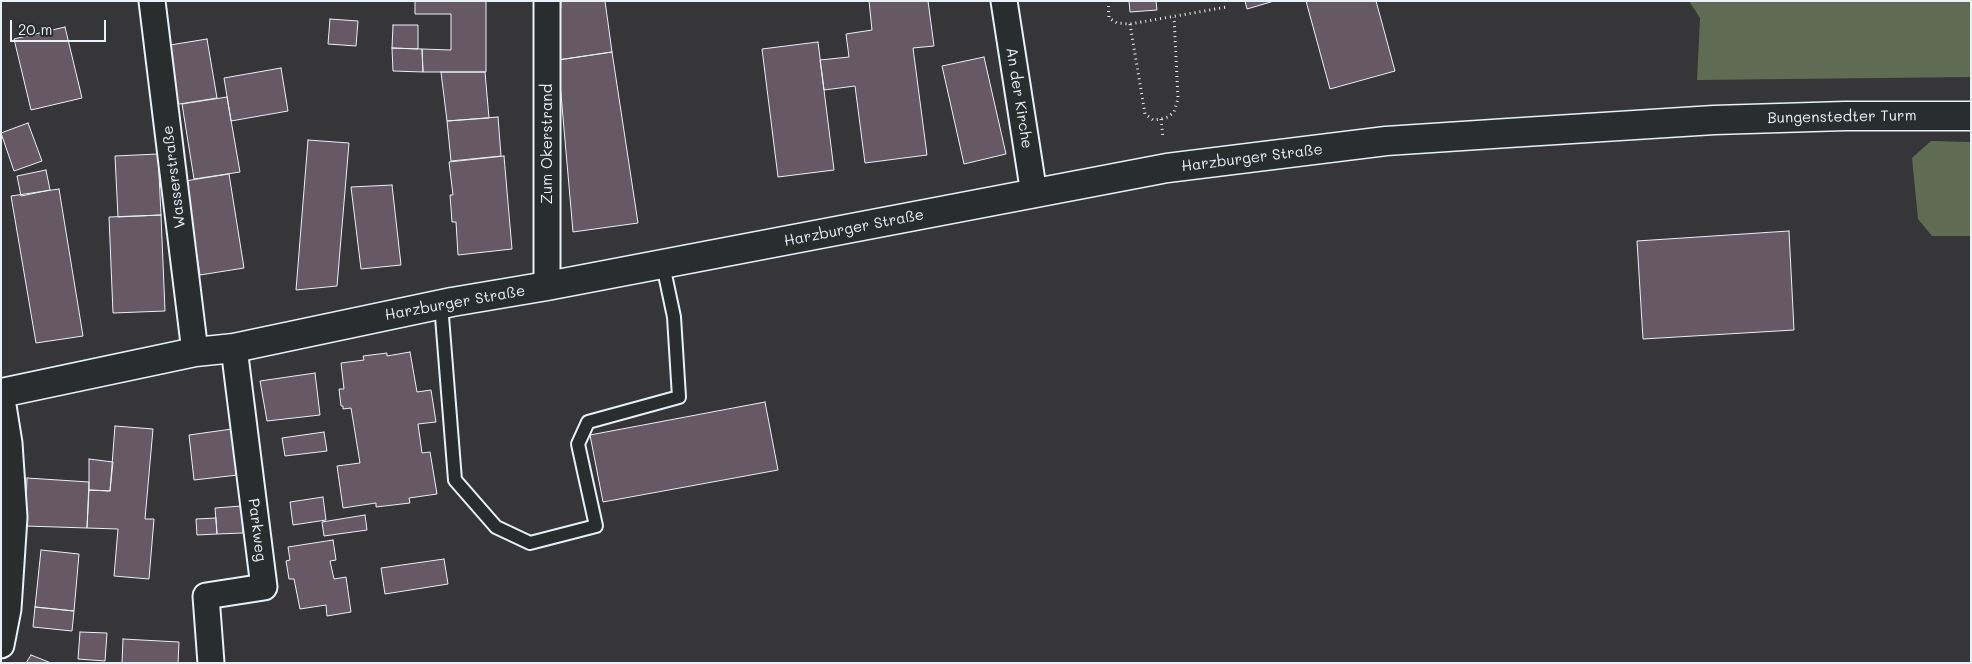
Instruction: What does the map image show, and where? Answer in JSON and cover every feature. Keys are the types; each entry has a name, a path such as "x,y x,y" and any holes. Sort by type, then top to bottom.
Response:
{"main road":[{"name":"Bungenstedter Turm","path":"1714,120 1845,116 1971,116"},
{"name":"Harzburger Straße","path":"1,393 195,352 234,348 441,304 547,286 1168,168 1386,141 1714,120"}],"street":[{"name":"Wasserstraße","path":"152,1 195,352"},
{"name":"Zum Okerstrand","path":"547,1 547,286"},
{"name":"An der Kirche","path":"1004,1 1034,194"},
{"name":"Parkweg","path":"211,663 206,596 264,587 234,348"},
{"path":"1,393 9,443 14,517 8,609 1,645"}],"lane":[{"path":"441,304 455,480 496,528 530,543 596,526 578,444 588,422 679,397 674,317 663,264"}],"path":[{"path":"1108,1 1109,18 1117,23 1130,24 1227,6"},
{"path":"1130,24 1145,114 1153,120 1161,119 1168,117 1174,112 1178,99 1174,17"}],"green space":[{"path":"1689,1 1971,1 1971,77 1697,80 1700,18"},
{"path":"1931,141 1971,142 1971,236 1932,236 1918,219 1912,158"}],"building":[{"path":"415,1 486,1 486,72 423,72 422,49 451,50 451,14 415,14"},
{"path":"561,1 605,1 612,52 558,60"},
{"path":"869,1 928,1 934,46 913,48 927,155 865,163 855,86 824,90 820,60 849,57 846,34 872,30"},
{"path":"1129,1 1156,1 1157,10 1130,12"},
{"path":"1245,1 1274,1 1247,9"},
{"path":"1306,1 1376,1 1395,71 1330,89"},
{"path":"330,19 358,21 356,46 328,44"},
{"path":"393,25 418,25 418,49 392,48"},
{"path":"65,27 82,98 31,110 14,39"},
{"path":"207,39 217,98 173,105 164,46"},
{"path":"818,42 834,170 778,177 762,49"},
{"path":"392,48 422,49 423,72 393,71"},
{"path":"612,52 638,223 573,232 558,60"},
{"path":"984,57 1006,154 964,164 942,66"},
{"path":"281,68 288,111 231,121 224,78"},
{"path":"441,72 485,72 489,118 447,121"},
{"path":"227,97 240,172 194,179 182,104"},
{"path":"498,117 501,156 451,161 447,121"},
{"path":"28,123 42,161 14,171 1,133"},
{"path":"308,140 349,143 337,286 296,290"},
{"path":"158,154 161,215 118,217 115,156"},
{"path":"504,156 512,249 458,255 456,222 452,222 450,195 453,195 449,162"},
{"path":"46,170 50,190 21,196 17,176"},
{"path":"229,174 244,268 200,275 185,181"},
{"path":"392,185 401,265 361,269 351,187"},
{"path":"59,189 83,336 36,343 11,196"},
{"path":"161,215 165,311 113,313 109,217"},
{"path":"1789,231 1794,330 1643,339 1637,241"},
{"path":"410,352 417,392 431,390 436,422 418,424 422,453 430,452 437,494 409,498 410,503 376,507 376,503 343,508 337,466 360,463 351,408 343,409 343,406 341,406 339,389 344,389 341,363 364,360 363,356 387,353 387,356"},
{"path":"315,373 320,415 267,421 260,381"},
{"path":"765,402 778,470 603,502 590,435"},
{"path":"115,426 153,429 145,519 154,519 149,579 114,576 118,529 87,528 89,490 110,491"},
{"path":"232,429 234,446 241,445 238,475 194,480 189,435"},
{"path":"324,432 327,451 285,456 282,438"},
{"path":"89,459 113,462 110,491 89,490"},
{"path":"27,478 89,482 87,528 25,526"},
{"path":"323,497 326,520 293,525 290,502"},
{"path":"241,506 243,533 217,534 215,508"},
{"path":"365,515 367,530 324,536 322,522"},
{"path":"216,518 217,534 197,535 196,519"},
{"path":"333,540 336,560 330,561 334,579 346,577 351,612 327,616 326,605 300,609 294,579 289,579 286,561 290,560 288,547"},
{"path":"41,550 79,554 74,611 35,607"},
{"path":"444,559 448,584 385,594 381,568"},
{"path":"35,607 74,611 72,631 33,627"},
{"path":"80,632 107,633 105,661 78,659"},
{"path":"123,639 179,642 178,663 122,663"},
{"path":"31,655 51,663 26,663"}]}
